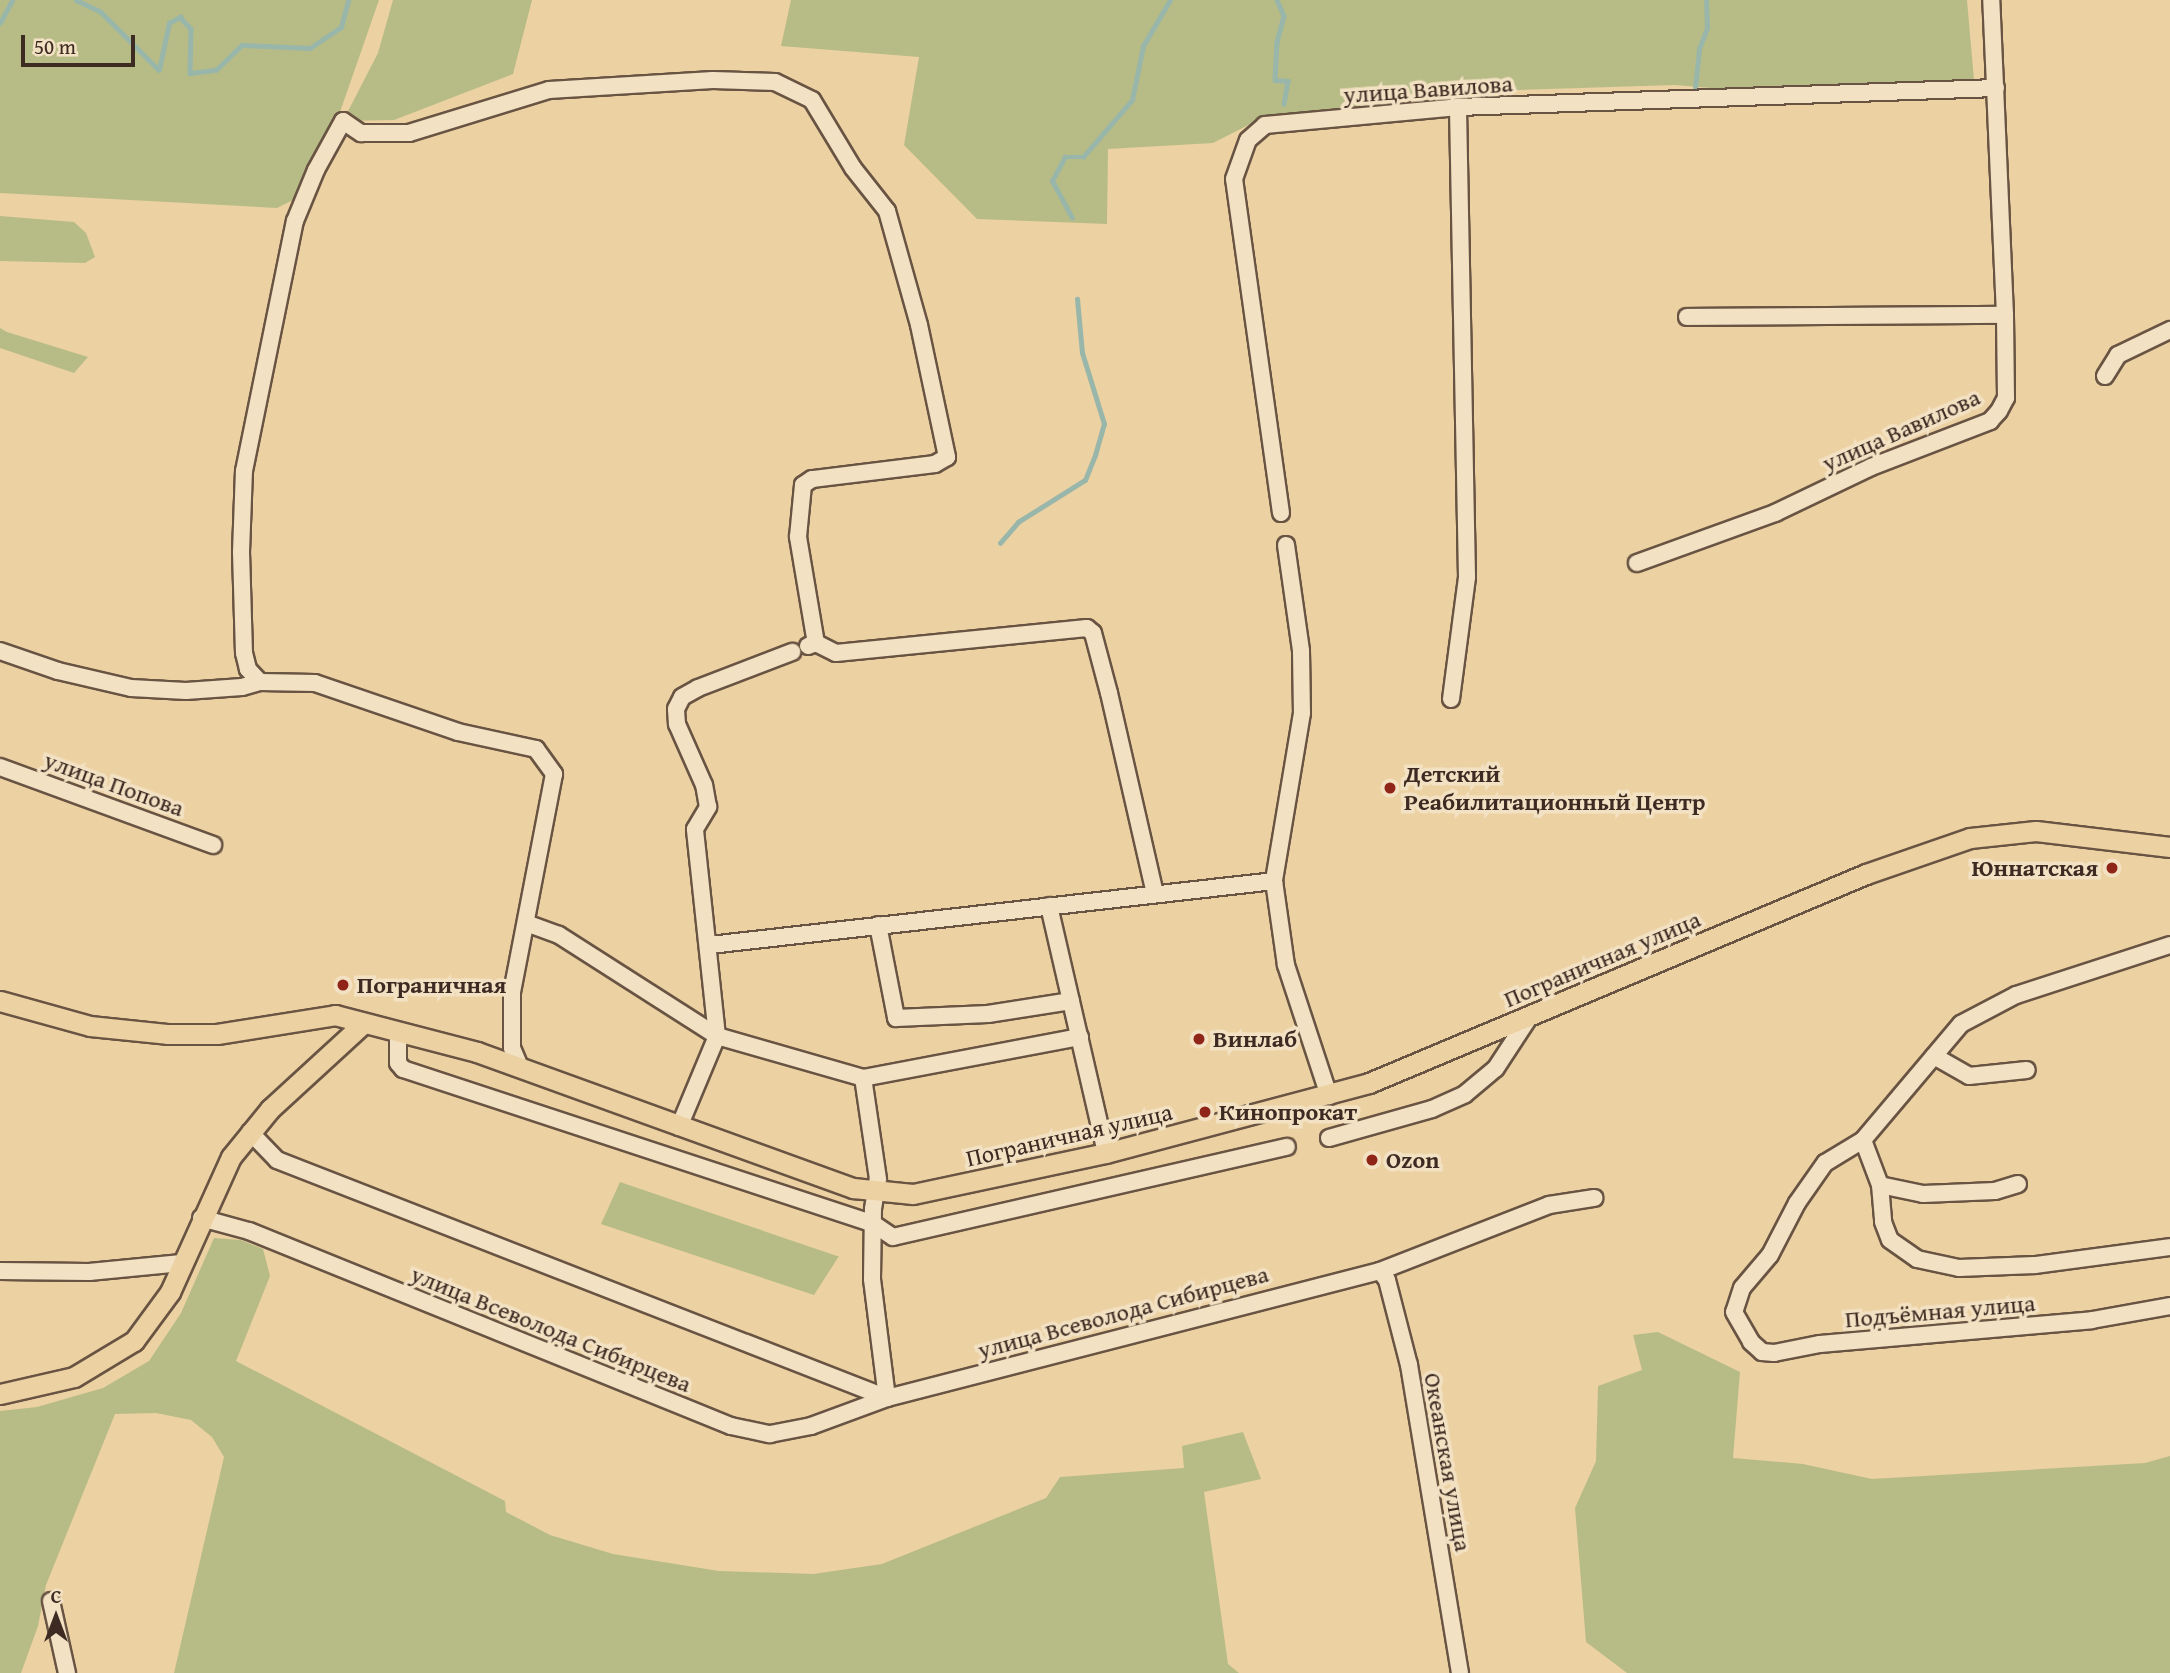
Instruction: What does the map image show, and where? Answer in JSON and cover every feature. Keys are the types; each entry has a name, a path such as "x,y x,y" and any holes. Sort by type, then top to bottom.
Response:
{"main road":[{"name":"Пограничная улица","path":"0,1001 90,1026 167,1034 217,1034 319,1016 364,1023 520,1067 679,1127 876,1193 942,1190 1106,1153 1329,1096 1414,1067 1866,874 1970,838 2036,831 2170,847"},
{"path":"0,1394 74,1377 120,1353 148,1326 182,1262 231,1157 250,1132 364,1023"}],"street":[{"name":"улица Вавилова","path":"1637,563 1712,539 1871,467 1990,421 2006,398 2005,315 1991,0"},
{"path":"260,681 248,669 244,653 241,590 244,471 295,221 316,170 343,121 361,133 409,133 549,90 713,80 775,82 812,100 853,168 887,211 919,325 947,457 935,464 812,479 803,485 798,497 799,550 812,645 836,653 1087,628 1093,633 1109,693 1155,894"},
{"name":"улица Вавилова","path":"1282,513 1234,179 1248,140 1265,124 1458,107 1996,88"},
{"path":"1451,699 1466,577 1458,107"},
{"path":"1687,317 2005,315"},
{"path":"2105,376 2118,355 2170,330"},
{"path":"1286,545 1301,652 1302,713 1274,881 1286,965 1329,1096"},
{"path":"0,651 58,671 131,688 186,691 242,687 260,681 316,683 458,732 536,749 548,760 554,774 510,1011 512,1048 520,1067"},
{"path":"679,1127 717,1036 708,990 710,945 695,829 708,807 704,785 677,724 676,709 682,697 698,688 792,652"},
{"name":"улица Попова","path":"0,767 213,845"},
{"path":"710,945 1274,881"},
{"path":"1049,906 1106,1153"},
{"path":"526,923 559,934 717,1036 863,1078 1080,1037"},
{"path":"878,925 891,1011 896,1018 988,1014 1071,1001"},
{"path":"1863,1140 1961,1024 1988,1007 2170,945"},
{"path":"1329,1138 1432,1109 1465,1094 1496,1068 1530,1016"},
{"path":"398,1031 398,1063 403,1069 872,1223 893,1237 905,1237 1287,1147"},
{"path":"1934,1056 1969,1076 2027,1070"},
{"path":"250,1132 277,1160 887,1398 872,1279 872,1223 877,1164 863,1078"},
{"name":"Подъёмная улица","path":"2170,1247 2035,1265 1937,1265 1917,1259 1890,1240 1883,1222 1880,1185 1863,1140 1825,1163 1770,1255 1742,1288 1734,1312 1751,1342 1762,1352 1774,1353 1819,1344 2092,1320 2170,1306"},
{"path":"1880,1185 1923,1194 1995,1191 2018,1184"},
{"name":"улица Всеволода Сибирцева","path":"201,1218 248,1231 731,1426 789,1433 887,1398 1375,1271 1549,1205 1594,1198"},
{"path":"0,1271 89,1272 182,1262"},
{"name":"Океанская улица","path":"1375,1271 1387,1280 1409,1365 1460,1673"},
{"path":"51,1601 66,1673"}],"green space":[{"path":"0,0 379,0 340,112 295,199 277,208 0,193"},
{"path":"393,0 532,0 513,74 394,120 343,121 378,53"},
{"path":"791,0 1967,0 1974,80 1735,90 1675,85 1489,91 1264,117 1213,143 1108,149 1107,224 977,219 904,145 919,57 781,46"},
{"path":"0,216 74,222 86,233 95,257 85,263 0,261"},
{"path":"0,328 88,357 74,373 0,348"},
{"path":"620,1182 839,1256 814,1295 601,1224"},
{"path":"214,1238 241,1240 263,1249 270,1276 236,1361 505,1501 506,1512 550,1535 613,1554 719,1571 813,1574 882,1564 1046,1498 1060,1477 1184,1468 1182,1446 1243,1432 1261,1479 1204,1492 1228,1664 1239,1673 174,1673 224,1457 212,1437 191,1420 156,1413 115,1414 46,1585 38,1626 21,1673 0,1673 0,1411 37,1407 103,1388 149,1361 181,1313"},
{"path":"1658,1332 1740,1372 1733,1458 1803,1464 1872,1479 2145,1463 2170,1456 2170,1673 1627,1673 1586,1642 1575,1508 1596,1461 1598,1386 1642,1370 1633,1335"}],"waterway":[{"path":"0,23 12,0"},
{"path":"76,0 100,11 159,70 169,23 180,17 191,29 190,73 216,70 242,45 310,48 341,27 348,0"},
{"path":"1072,218 1052,181 1065,157 1083,157 1132,100 1143,46 1170,0"},
{"path":"1277,0 1284,16 1277,42 1275,80 1288,81 1284,104"},
{"path":"1695,88 1699,49 1707,28 1706,0"},
{"path":"1000,543 1018,522 1085,480 1095,455 1104,424 1082,353 1077,299"}],"place":[{"name":"Детский Реабилитационный Центр","path":"1390,788"},
{"name":"Юннатская","path":"2112,868"},
{"name":"Пограничная","path":"343,985"},
{"name":"Винлаб","path":"1199,1039"},
{"name":"Кинопрокат","path":"1205,1112"},
{"name":"Ozon","path":"1372,1160"}]}
